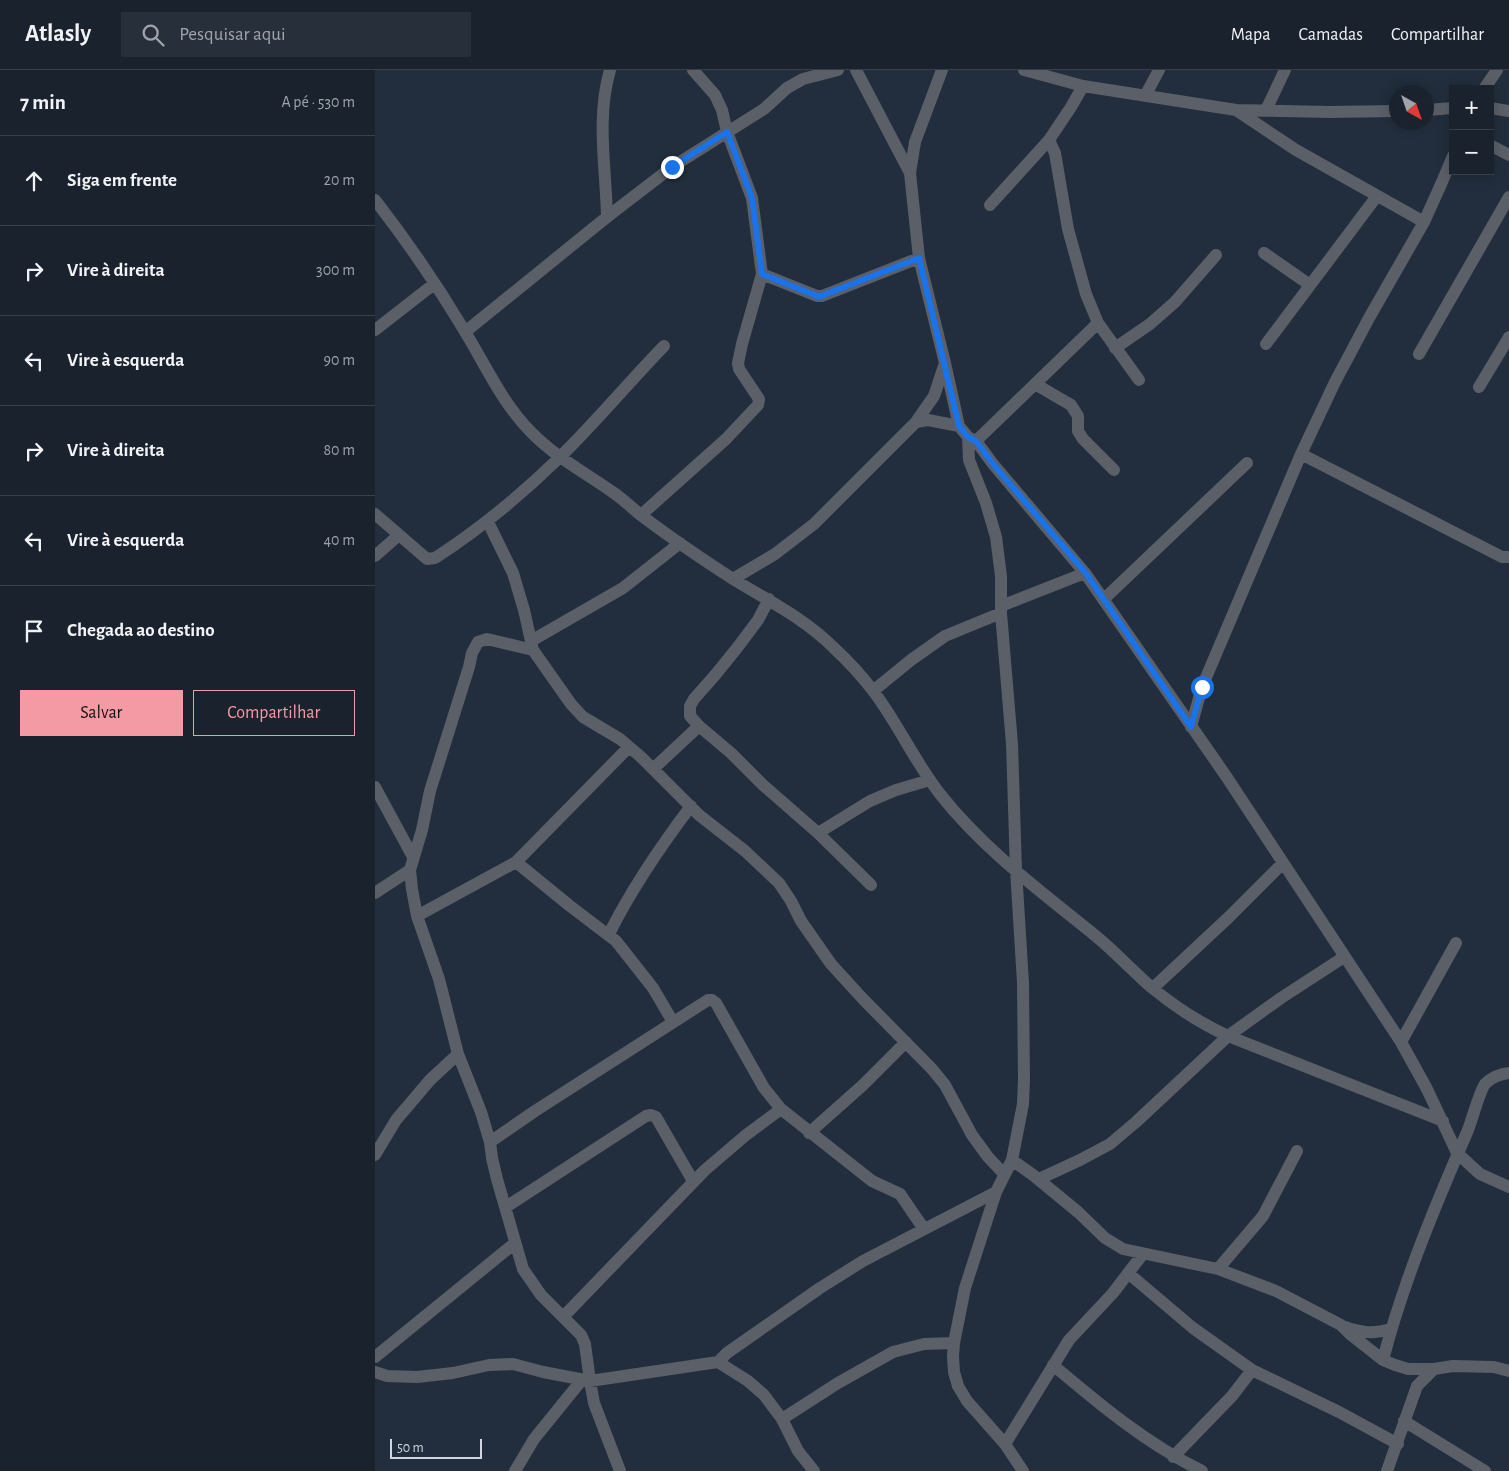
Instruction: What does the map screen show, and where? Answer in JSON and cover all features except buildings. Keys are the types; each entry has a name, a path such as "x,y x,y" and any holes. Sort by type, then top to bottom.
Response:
{"street":[{"path":"607,217 602,110 610,70"},
{"path":"641,515 726,439 759,405 759,399 739,369 738,363 762,274 752,198 727,132 722,110 715,95 693,70"},
{"path":"465,332 672,167 764,109 787,88 803,79 838,70"},
{"path":"856,70 910,173"},
{"path":"942,70 915,142 910,173 919,258 959,426 1085,572 1226,776 1401,1042 1443,1121 1457,1153 1481,1174 1509,1187"},
{"path":"1025,70 1083,86 1236,110 1389,111"},
{"path":"1145,96 1159,70"},
{"path":"1266,110 1285,70"},
{"path":"1487,85 1497,70"},
{"path":"990,205 1049,140 1083,86"},
{"path":"1434,109 1449,108"},
{"path":"1494,109 1509,111"},
{"path":"1236,110 1296,150 1424,222"},
{"path":"1049,140 1055,153 1068,229 1085,294 1097,323 1139,380"},
{"path":"1494,147 1509,155"},
{"path":"1191,727 1202,687 1301,454 1335,382 1424,222 1449,166"},
{"path":"1266,344 1377,196"},
{"path":"1419,354 1509,197"},
{"path":"375,200 394,224 465,332 517,416 531,433 560,457 615,494 680,543 733,579 806,623 834,647 873,691 930,780 957,815 1015,870 1100,940 1153,988 1202,1024 1443,1121"},
{"path":"1264,253 1311,284"},
{"path":"1115,348 1150,324 1175,302 1216,255"},
{"path":"762,274 821,296 919,258"},
{"path":"375,330 434,284"},
{"path":"1023,1471 1005,1444 967,1401 957,1386 954,1372 954,1343 965,1288 996,1192 1012,1160 1023,1104 1025,1080 1023,983 1015,870 1012,744 1001,610 1001,576 996,537 986,503 969,460 972,439 1035,384 1097,323"},
{"path":"1479,387 1509,337"},
{"path":"375,514 427,559 435,558 488,522 560,457 663,346"},
{"path":"733,579 775,554 814,524 916,422 934,396 945,363"},
{"path":"1035,384 1071,405 1078,416 1079,431 1083,438 1114,470"},
{"path":"916,422 928,420 959,426"},
{"path":"1301,454 1503,557 1509,557"},
{"path":"1104,599 1247,463"},
{"path":"488,522 513,573 532,645 571,704 583,717 629,747 653,768 699,815 745,851 779,883 801,921 831,964 863,1000 933,1069 945,1085 972,1135 988,1157 1004,1174"},
{"path":"375,556 399,535"},
{"path":"620,1471 607,1433 585,1381 585,1344 581,1335 541,1295 523,1270 492,1158 490,1142 481,1112 458,1054 439,980 417,916 412,889 412,863 422,830 430,791 472,653 478,642 487,639 532,645 623,588 680,543"},
{"path":"873,691 911,660 945,636 1085,572"},
{"path":"769,599 758,620 737,648 693,699 690,706 690,716 818,832 871,885"},
{"path":"653,768 699,726"},
{"path":"417,916 517,862 629,747"},
{"path":"818,832 870,801 896,790 930,780"},
{"path":"375,787 412,863"},
{"path":"609,934 623,905 644,872 691,806"},
{"path":"517,862 570,906 609,934 625,950 653,988 673,1022"},
{"path":"375,893 412,863"},
{"path":"1153,988 1283,863"},
{"path":"1401,1042 1456,943"},
{"path":"1039,1179 1110,1144 1228,1036 1281,998 1344,957"},
{"path":"490,1142 673,1022 708,1000 712,1000 716,1003 764,1088 781,1109 872,1181 900,1194 924,1228"},
{"path":"809,1133 863,1085 906,1042"},
{"path":"375,1155 401,1114 430,1080 458,1054"},
{"path":"1383,1360 1391,1329 1484,1085 1497,1075 1509,1073"},
{"path":"563,1317 667,1211 693,1180 719,1157 781,1109"},
{"path":"506,1207 622,1130 645,1116 651,1115 656,1117 693,1180"},
{"path":"1219,1269 1263,1216 1297,1151"},
{"path":"1012,1160 1039,1179 1105,1238 1123,1249 1219,1269 1276,1291 1341,1325 1359,1332 1375,1333 1391,1329"},
{"path":"375,1372 387,1376 417,1377 453,1373 489,1365 513,1364 585,1381 718,1362 820,1288 863,1261 996,1192"},
{"path":"375,1357 515,1243"},
{"path":"1005,1444 1069,1340 1113,1293 1142,1254"},
{"path":"1128,1273 1193,1328 1252,1370 1339,1412 1398,1444"},
{"path":"1341,1325 1383,1360 1408,1369 1434,1370 1453,1366 1494,1367 1509,1371"},
{"path":"782,1419 838,1383 893,1352 924,1344 954,1343"},
{"path":"718,1362 748,1381 764,1396 782,1419 798,1451 813,1470"},
{"path":"1053,1365 1131,1428 1173,1457 1202,1471"},
{"path":"1408,1369 1417,1386"},
{"path":"1173,1457 1232,1396 1252,1370"},
{"path":"1387,1471 1417,1386 1434,1370"},
{"path":"515,1471 534,1439 585,1381"},
{"path":"1404,1420 1485,1471"}],"route":[{"path":"672,167 727,132 752,198 762,274 817,296 827,294 919,258 959,426 968,437 976,441 993,464 1085,572 1191,727 1202,687"}]}
